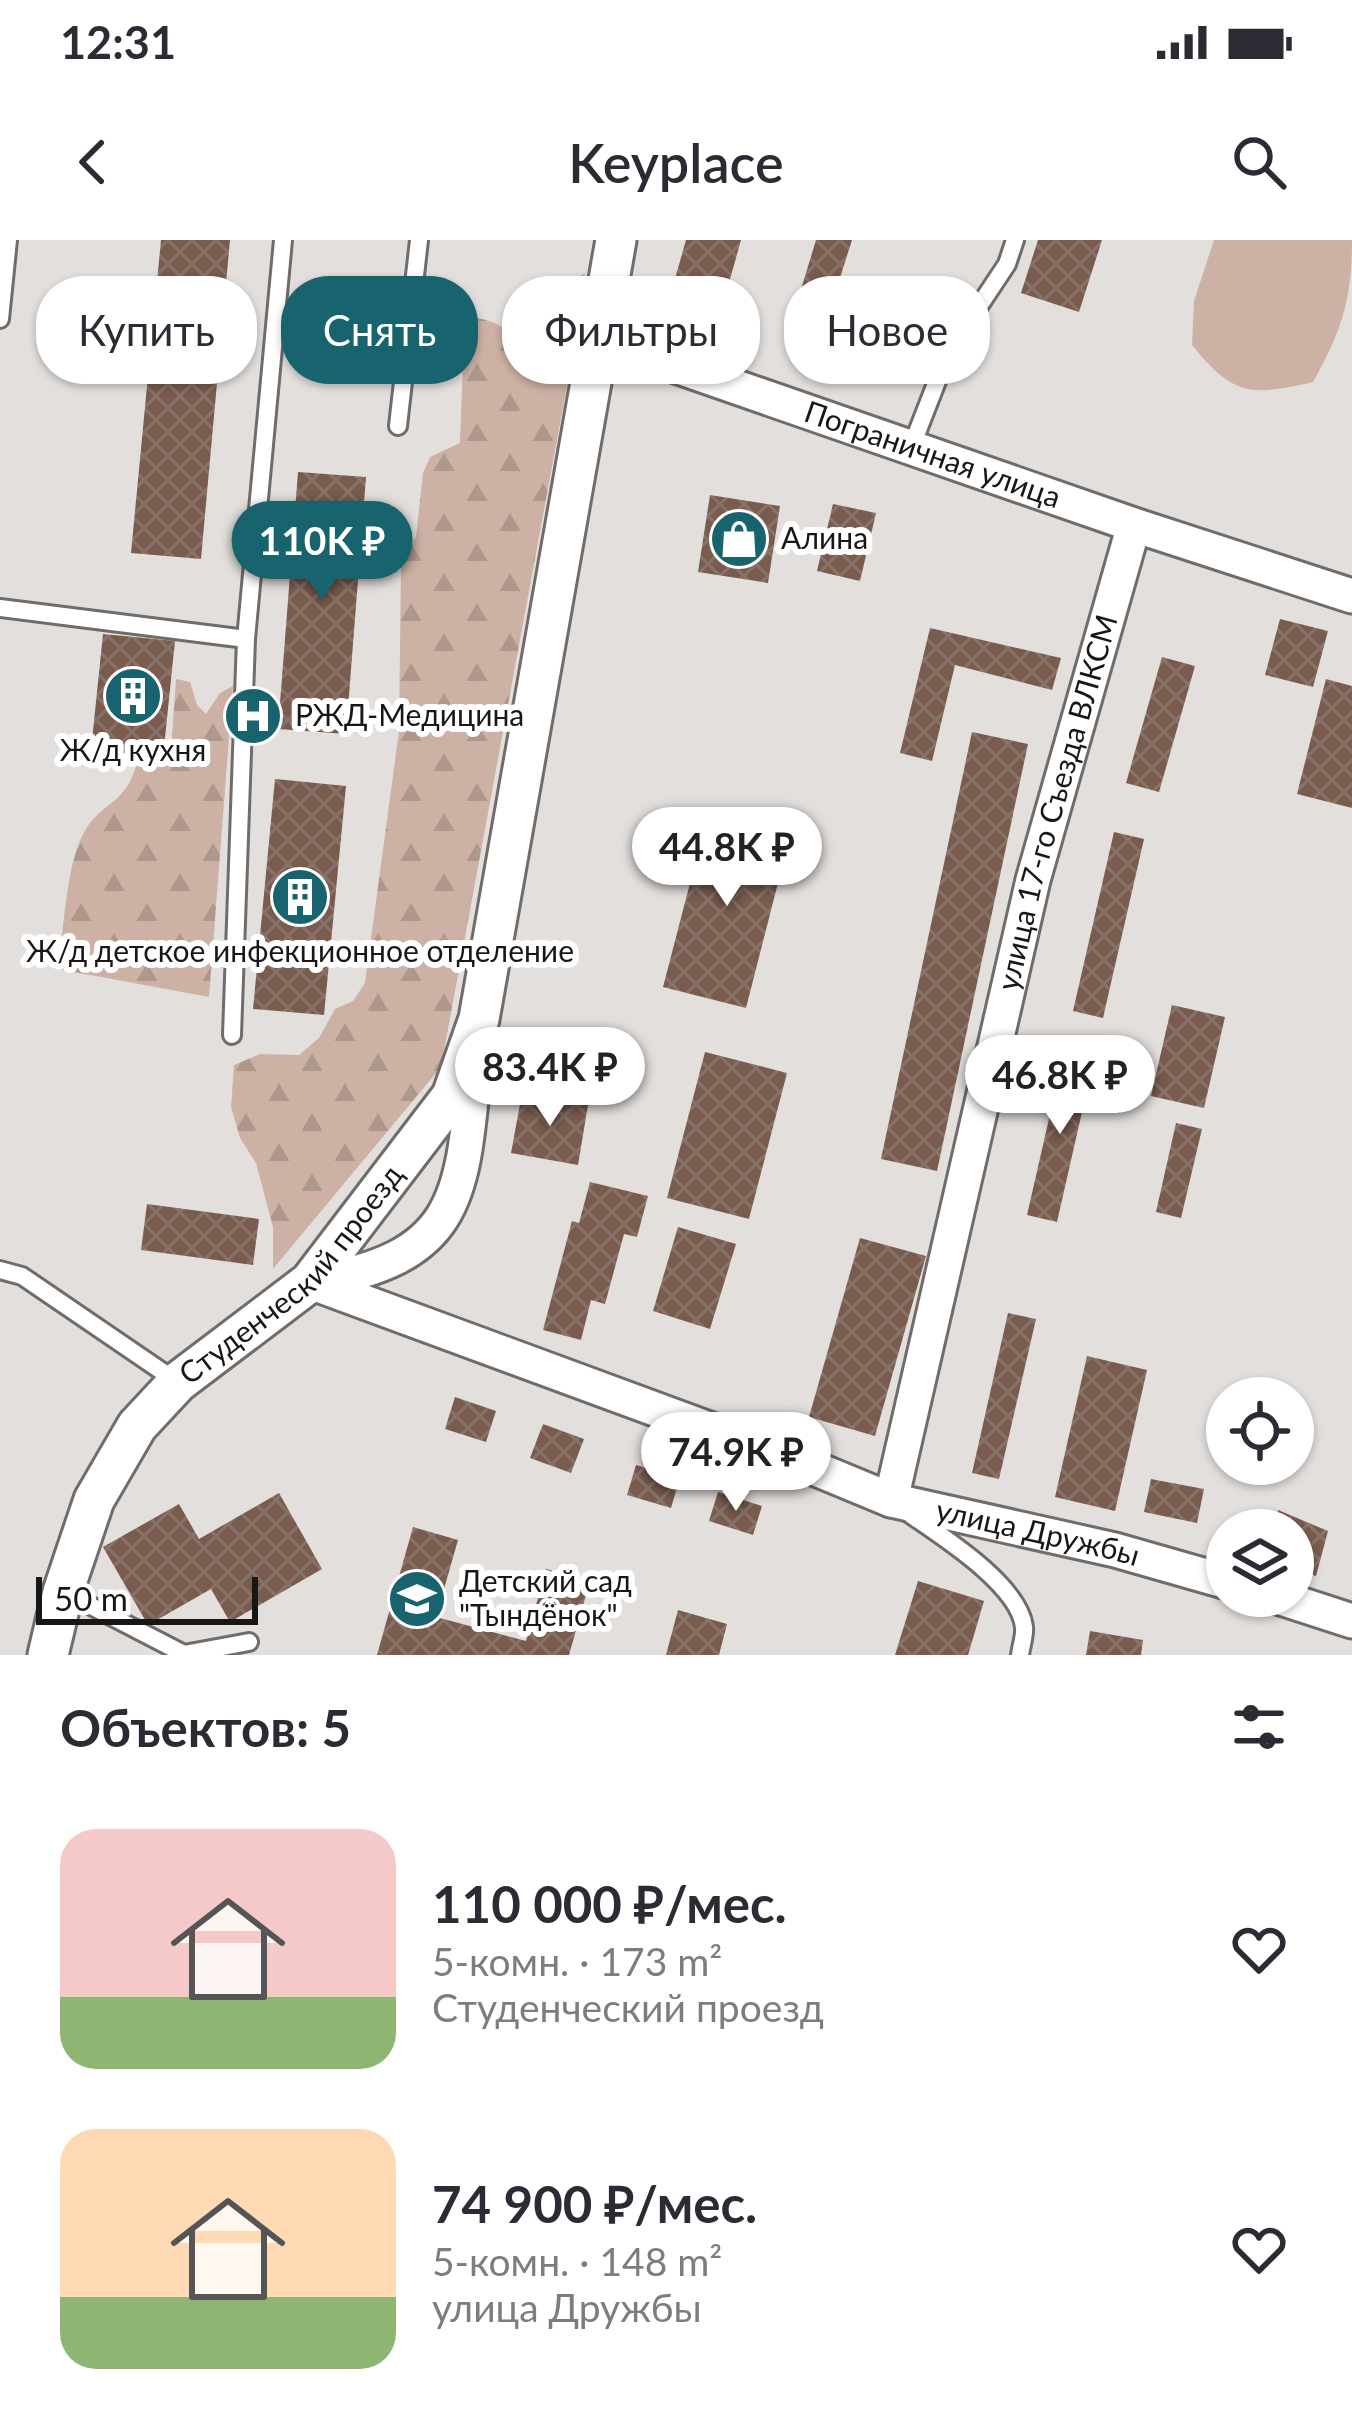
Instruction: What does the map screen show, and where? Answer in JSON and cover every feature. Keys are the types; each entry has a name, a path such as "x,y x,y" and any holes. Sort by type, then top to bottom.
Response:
{"street":[{"name":"Студенческий проезд","path":"609,276 616,240"},
{"name":"Студенческий проезд","path":"48,1655 94,1500 137,1426 178,1382 310,1282 452,1096 479,1019 590,384"},
{"name":"Пограничная улица","path":"727,384 1352,596"},
{"name":"улица 17-го Съезда ВЛКСМ","path":"891,1500 1033,880 1134,525"},
{"path":"310,1282 360,1274 401,1257 423,1243 446,1216 468,1131 479,1019"},
{"name":"улица Дружбы","path":"310,1282 891,1500 1115,1550 1206,1576"},
{"path":"1314,1609 1352,1621"}],"lane":[{"path":"0,320 8,240"},
{"path":"232,1035 246,639 283,240"},
{"path":"398,426 418,240"},
{"path":"911,448 948,353 1006,264 1015,240"},
{"path":"0,608 246,639"},
{"path":"0,1270 22,1276 178,1382"},
{"path":"891,1500 977,1561 1005,1592 1024,1624 1020,1655"},
{"path":"63,1592 184,1654 249,1642"}],"green space":[{"path":"1214,240 1352,240 1343,314 1313,382 1245,388 1220,375 1192,345 1194,301"},
{"path":"478,319 502,328 502,384 567,384 441,1067 273,1269 273,1227 256,1163 240,1138 231,1107 234,1065 260,1054 299,1055 319,1038 335,1009 353,1001 365,983 399,731 401,565 416,537 423,473 430,457 460,443 462,384 478,384"},
{"path":"176,679 190,682 197,705 206,714 220,693 233,686 209,997 58,969 79,842 92,820 121,795 137,762 170,764"}],"building":[{"path":"161,240 230,240 227,276 158,276"},
{"path":"686,240 741,240 731,276 676,276"},
{"path":"816,240 852,240 841,276 805,276"},
{"path":"1038,240 1102,240 1079,312 1021,293"},
{"path":"147,384 217,384 201,559 131,553"},
{"path":"298,472 366,477 346,734 278,729"},
{"name":"Алина","path":"710,495 780,506 768,583 698,572"},
{"path":"833,504 876,513 860,581 817,571"},
{"path":"1280,619 1328,631 1313,687 1265,675"},
{"path":"930,628 1061,658 1052,690 955,665 932,761 900,753"},
{"name":"Ж/д кухня","path":"103,634 175,641 163,757 91,750"},
{"path":"1162,657 1195,666 1159,792 1126,783"},
{"path":"1326,679 1352,686 1352,808 1297,794"},
{"path":"972,732 1028,744 937,1171 881,1159"},
{"name":"Ж/д детское инфекционное отделение","path":"275,779 346,786 324,1015 253,1009"},
{"path":"709,810 791,832 746,1008 663,987"},
{"path":"1114,832 1144,839 1103,1018 1073,1011"},
{"path":"1172,1005 1225,1017 1204,1108 1151,1096"},
{"path":"705,1052 787,1073 749,1219 667,1198"},
{"path":"1064,1053 1094,1059 1057,1222 1027,1215"},
{"path":"522,1093 588,1105 578,1165 511,1153"},
{"path":"1176,1123 1202,1129 1181,1218 1156,1212"},
{"path":"590,1182 648,1196 637,1237 624,1234 605,1304 591,1300 581,1340 543,1330 572,1221 579,1223"},
{"path":"147,1204 259,1219 253,1265 141,1250"},
{"path":"678,1227 736,1244 710,1329 653,1311"},
{"path":"860,1238 926,1256 875,1436 809,1417"},
{"path":"1008,1313 1036,1319 999,1479 972,1473"},
{"path":"1087,1356 1147,1370 1115,1511 1055,1497"},
{"path":"455,1397 496,1411 486,1442 445,1429"},
{"path":"543,1424 584,1439 571,1473 530,1458"},
{"path":"636,1465 680,1478 671,1508 627,1495"},
{"path":"1151,1479 1204,1489 1197,1523 1144,1512"},
{"path":"718,1492 762,1506 753,1535 709,1521"},
{"path":"279,1493 322,1569 230,1622 211,1589 148,1625 103,1547 179,1504 199,1539"},
{"path":"1314,1525 1328,1531 1314,1575"},
{"name":"Детский сад \"Тындёнок\"","path":"413,1527 458,1540 436,1617 526,1641 546,1569 590,1581 569,1655 377,1655"},
{"path":"918,1581 984,1601 968,1655 895,1655"},
{"name":"Детский сад \"Тындёнок\"","path":"678,1610 727,1624 719,1655 666,1655"},
{"path":"1090,1631 1143,1640 1141,1655 1086,1655"}],"place":[{"name":"Алина","path":"739,539"},
{"name":"Ж/д кухня","path":"133,696"},
{"name":"РЖД-Медицина","path":"253,716"},
{"name":"Ж/д детское инфекционное отделение","path":"300,897"},
{"name":"Детский сад \"Тындёнок\"","path":"417,1599"}]}
